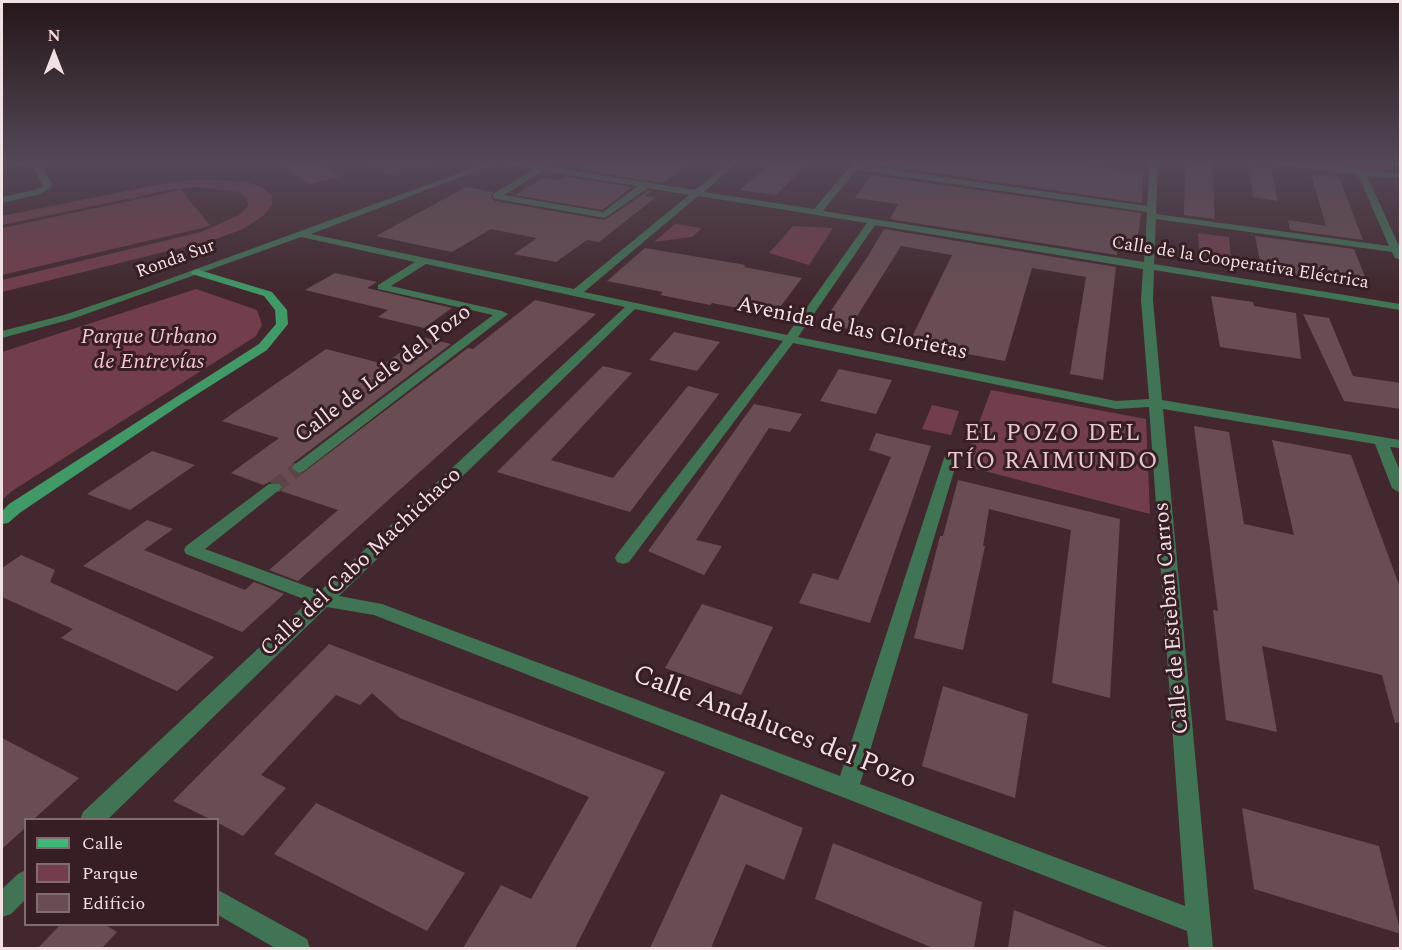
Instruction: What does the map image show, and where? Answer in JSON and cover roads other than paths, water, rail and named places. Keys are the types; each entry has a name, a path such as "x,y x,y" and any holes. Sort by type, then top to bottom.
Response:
{"street":[{"name":"Ronda Sur","path":"2,334 68,317 375,206"},
{"path":"555,206 604,215 616,206"},
{"path":"576,293 678,206"},
{"name":"Calle de la Cooperativa Eléctrica","path":"782,206 1401,307"},
{"path":"817,212 822,206"},
{"path":"1113,206 1399,254"},
{"name":"Calle de Esteban Carros","path":"1153,206 1147,300 1201,936"},
{"path":"1377,206 1399,254"},
{"path":"622,558 791,338 873,221"},
{"name":"Avenida de las Glorietas","path":"299,234 951,373 1116,405 1155,403 1401,444"},
{"name":"Calle de Lele del Pozo","path":"299,468 502,314 382,286 425,260"},
{"path":"2,519 85,462 263,347 282,324 281,310 268,294 196,272"},
{"name":"Calle del Cabo Machichaco","path":"92,818 632,306"},
{"path":"1380,441 1401,488"},
{"path":"847,789 951,458"},
{"path":"274,487 192,550 324,600"},
{"name":"Calle Andaluces del Pozo","path":"324,600 376,609 847,789 1201,936"},
{"path":"2,905 24,884"},
{"path":"219,903 298,948"}],"tunnel":[{"path":"274,487 299,468"}],"district":[{"name":"EL POZO DEL TÍO RAIMUNDO","path":"1053,449"}],"park label":[{"name":"Parque Urbano de Entrevías","path":"149,352"}]}
